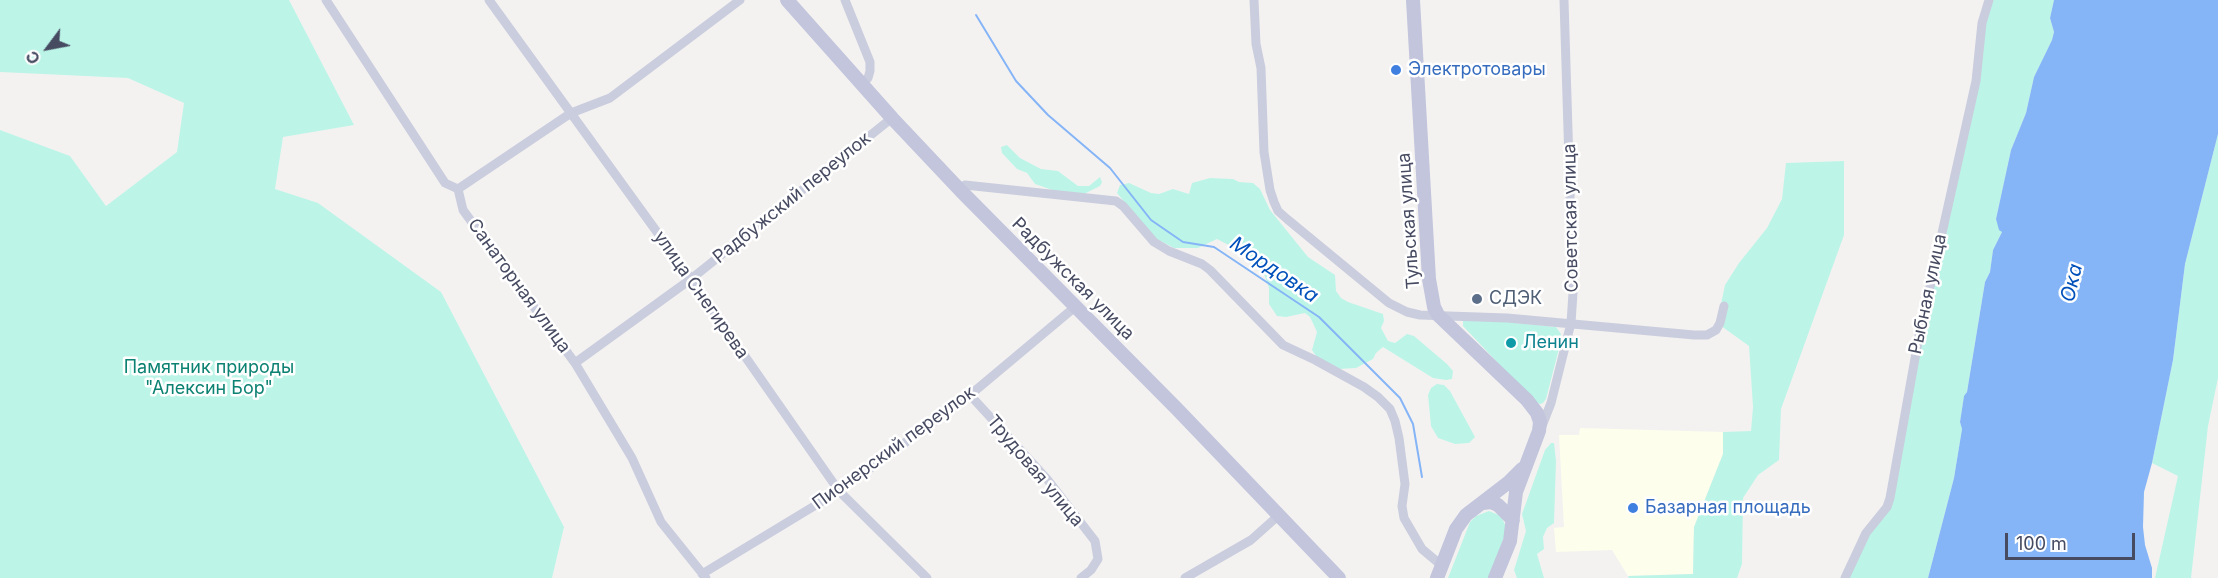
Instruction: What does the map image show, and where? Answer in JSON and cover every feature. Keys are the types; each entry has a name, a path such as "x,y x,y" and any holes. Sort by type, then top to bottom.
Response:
{"main road":[{"name":"Радбужская улица","path":"787,0 892,118 960,190 1339,578"},
{"name":"Тульская улица","path":"1413,0 1429,279 1431,297 1438,315"},
{"path":"1438,315 1527,400 1537,413 1540,422 1539,431 1516,492 1510,541 1500,574"},
{"path":"1439,571 1456,529 1466,515 1526,466"},
{"path":"1483,503 1491,502 1498,505 1513,520"}],"street":[{"name":"Санаторная улица","path":"326,0 445,183 458,189 463,210 575,363 632,458 661,522 704,576"},
{"name":"улица Снегирева","path":"489,0 691,279 839,491 927,578"},
{"path":"458,189 571,113 610,98 740,0"},
{"path":"845,0 870,62 870,71 862,84"},
{"path":"1254,0 1256,44 1261,68 1264,152 1270,190 1278,211 1389,303 1407,312 1420,315 1571,323 1694,335 1707,335 1716,330 1724,306"},
{"name":"Советская улица","path":"1539,431 1551,403 1571,323 1573,258 1564,0"},
{"name":"Рыбная улица","path":"1845,578 1866,533 1887,507 1890,498 1919,336 1976,81 1982,23 1989,0"},
{"name":"Радбужский переулок","path":"575,363 691,279 892,118"},
{"path":"960,190 965,185 1116,201 1154,242 1210,270 1282,345 1316,360 1378,397 1389,409 1399,438 1405,484 1402,506 1404,518 1422,549 1439,571"},
{"name":"Пионерский переулок","path":"704,576 839,491 970,395 1075,307"},
{"name":"Трудовая улица","path":"970,395 1047,479 1095,541 1098,559 1091,570 1081,578"},
{"path":"1185,578 1251,540 1279,515"}],"shaded area":[{"name":"Базарная площадь","path":"1580,428 1723,432 1723,454 1694,527 1693,574 1628,576 1612,550 1556,552 1554,528 1564,527 1559,435 1579,435"}],"green space":[{"name":"Памятник природы \"Алексин Бор\"","path":"0,0 289,0 354,125 283,137 275,189 318,203 441,292 564,527 552,578 0,578 0,130 70,156 106,206 177,152 184,103 128,78 0,72"},
{"path":"1986,0 2054,0 2050,18 2054,32 2034,77 2026,113 2011,150 1996,219 2002,232 1993,250 1990,272 1985,282 1960,422 1962,429 1954,478 1928,578 1842,578 1884,506 1977,67"},
{"path":"2218,134 2218,378 2208,426 2191,578 2155,578 2178,476 2152,463 2173,360 2185,264"},
{"path":"1007,145 1020,158 1041,169 1058,171 1078,186 1089,186 1100,177 1102,182 1100,186 1084,194 1058,192 1035,184 1027,173 1017,169 1002,153 1001,147"},
{"path":"1844,161 1844,235 1781,409 1779,460 1758,475 1743,498 1742,564 1737,578 1629,578 1628,576 1693,574 1694,527 1723,454 1723,432 1751,431 1753,407 1749,346 1717,323 1725,285 1767,228 1782,199 1786,163"},
{"path":"1210,178 1253,183 1260,189 1270,210 1308,257 1335,275 1336,291 1341,298 1383,314 1384,321 1381,328 1388,341 1395,343 1407,334 1414,336 1447,364 1453,371 1452,379 1433,378 1383,347 1373,359 1356,368 1339,369 1316,356 1312,350 1317,332 1310,317 1305,313 1286,317 1277,316 1269,304 1269,288 1265,276 1240,251 1217,239 1198,248 1174,248 1153,237 1117,193 1120,185 1129,183 1151,193 1159,194 1173,189 1189,194 1192,183"},
{"path":"1463,319 1556,327 1561,334 1561,341 1543,403 1534,401 1463,326"},
{"path":"1437,384 1444,385 1450,391 1475,437 1469,443 1455,444 1438,438 1431,426 1428,395 1431,388"},
{"path":"1551,443 1554,443 1556,461 1554,523 1547,528 1543,537 1544,549 1537,554 1544,578 1517,578 1514,570 1526,531 1522,514 1545,450"},
{"path":"1489,511 1501,516 1507,529 1489,578 1448,578 1470,522 1476,516"}],"water":[{"name":"Ока","path":"2054,0 2218,0 2218,134 2185,264 2173,360 2144,492 2143,527 2152,578 1928,578 1954,478 1962,429 1960,422 1964,396 1967,392 1985,282 1990,272 1993,250 2002,232 1999,230 1996,219 2011,150 2026,113 2034,77 2052,40 2054,32 2050,18"}],"waterway":[{"name":"Мордовка","path":"976,15 1016,81 1048,115 1110,168 1151,220 1183,242 1214,247 1319,317 1400,398 1413,424 1422,477"}],"place":[{"name":"Электротовары","path":"1396,70"},
{"name":"СДЭК","path":"1477,299"},
{"name":"Ленин","path":"1511,343"},
{"name":"Базарная площадь","path":"1633,508"}]}
